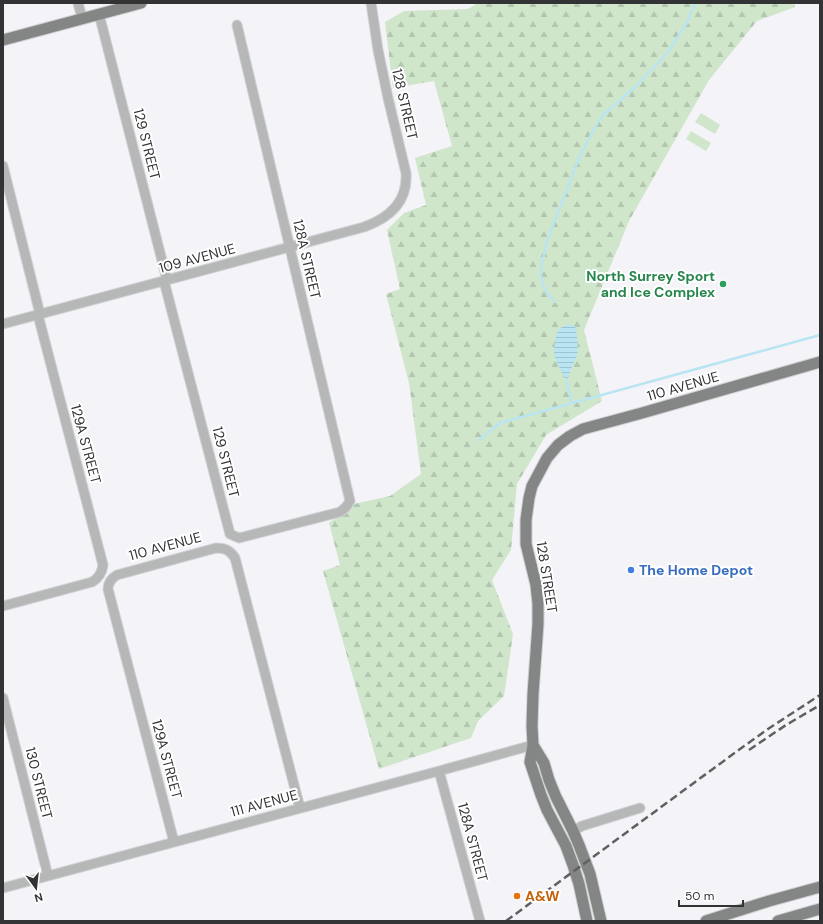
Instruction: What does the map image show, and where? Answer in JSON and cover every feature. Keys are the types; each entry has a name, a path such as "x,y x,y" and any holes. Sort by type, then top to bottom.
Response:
{"main road":[{"path":"3,40 141,3"},
{"name":"110 AVENUE","path":"558,446 570,436 583,429 820,362"},
{"name":"128 STREET","path":"558,446 547,458 532,486 526,520 526,544 536,585 538,604 533,694 533,745 530,762 547,810 574,865 587,921"},
{"name":"128 STREET","path":"533,745 544,763 556,797 573,831 590,874 601,921"},
{"path":"706,921 820,887"},
{"path":"778,921 820,909"}],"street":[{"path":"78,3 82,18"},
{"name":"128 STREET","path":"371,3 378,50 406,173 404,192 394,208"},
{"name":"129 STREET","path":"99,14 165,281 230,534"},
{"name":"128A STREET","path":"230,534 239,538 340,512 346,508 350,501 237,25"},
{"name":"129A STREET","path":"3,166 103,565 102,571 97,579 92,582 3,606"},
{"name":"109 AVENUE","path":"3,324 354,230 373,224 385,217 394,208"},
{"name":"110 AVENUE","path":"108,589 108,585 117,575 216,548 223,548 232,552 235,558 300,808"},
{"name":"129A STREET","path":"108,589 174,842"},
{"name":"130 STREET","path":"3,698 48,876"},
{"name":"111 AVENUE","path":"3,888 533,745"},
{"name":"128A STREET","path":"439,771 480,921"},
{"path":"573,831 582,826 640,808"}],"green space":[{"path":"478,3 794,3 795,7 757,21 709,80 629,221 584,330 602,401 546,435 517,484 511,550 492,580 513,634 504,696 478,721 471,738 379,769 323,571 340,565 329,523 354,504 390,496 421,474 409,383 386,294 400,289 387,230 404,213 426,205 415,158 452,146 434,81 393,88 385,22 404,11 468,9"},
{"path":"701,113 720,125 715,134 695,122"},
{"path":"691,131 711,143 706,151 686,139"}],"water":[{"path":"569,324 575,326 578,348 577,355 567,382 557,363 554,355 554,349 558,329"}],"waterway":[{"path":"555,302 545,291 540,273 547,241 581,153 601,117 636,86 668,52 687,23 695,3"},
{"path":"479,440 500,423 820,335"},
{"path":"567,382 572,403"}],"railway":[{"path":"506,921 740,749 820,695"},
{"path":"749,750 786,725 820,705"}],"place":[{"name":"North Surrey Sport and Ice Complex","path":"723,284"},
{"name":"The Home Depot","path":"631,570"},
{"name":"A&W","path":"517,896"}]}
